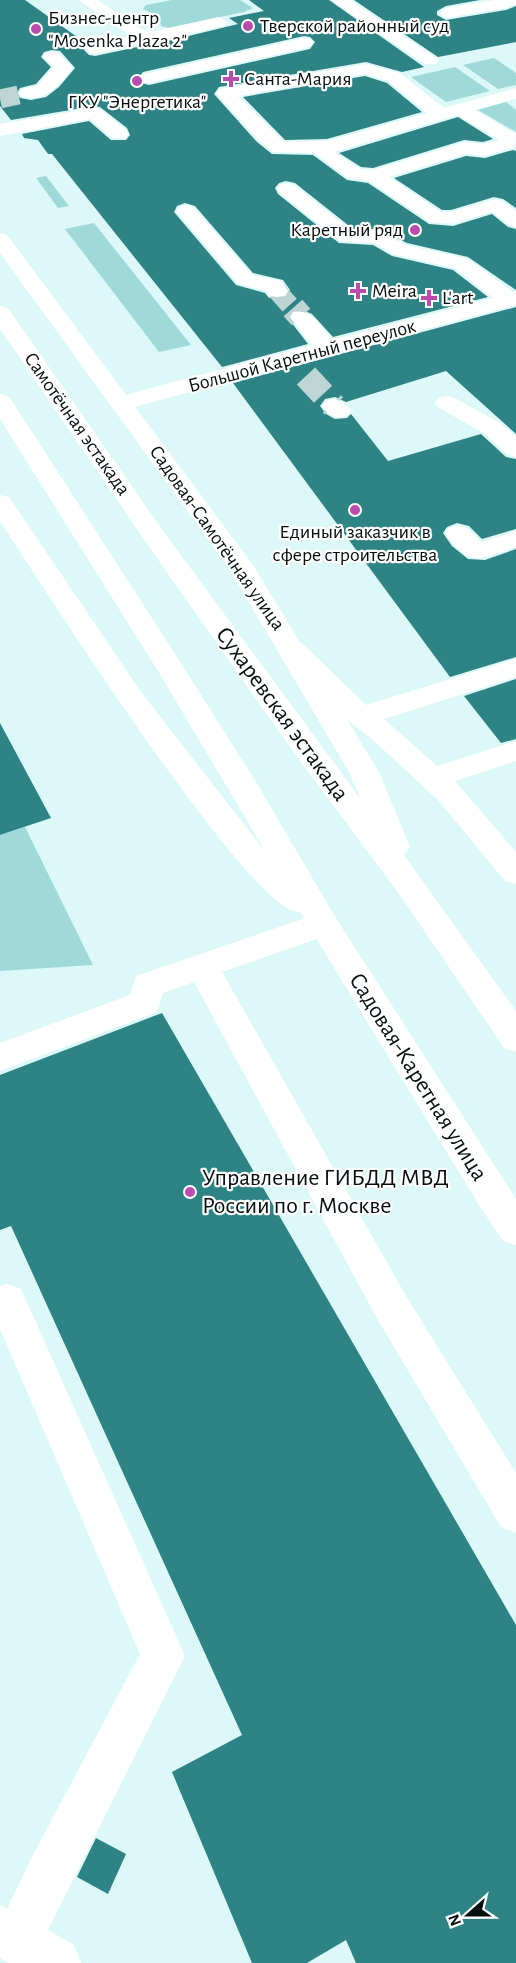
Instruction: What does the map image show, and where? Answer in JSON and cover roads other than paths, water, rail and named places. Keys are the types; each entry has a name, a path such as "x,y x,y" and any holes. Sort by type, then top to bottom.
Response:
{"main road":[{"path":"87,0 133,32 151,37 191,69"},
{"path":"339,0 430,60"},
{"path":"446,13 506,3 511,0"},
{"path":"95,50 219,22"},
{"path":"149,78 304,43"},
{"path":"28,93 43,90 64,67 52,57"},
{"path":"440,114 394,77 366,69 225,93 266,137 280,148 328,147 516,93"},
{"path":"328,147 323,153 347,169 355,174 374,176 465,148 484,150 508,143 509,138 459,108"},
{"path":"0,130 94,112 119,134"},
{"path":"374,176 437,218 452,218 495,205 516,221"},
{"path":"287,189 347,237 378,237 399,250 461,262 514,299"},
{"path":"186,211 245,280 273,286 278,291"},
{"name":"Садовая-Самотёчная улица","path":"0,239 240,565 364,772 413,890"},
{"name":"Большой Каретный переулок","path":"122,403 514,299"},
{"name":"Самотёчная эстакада","path":"0,313 154,536"},
{"path":"301,317 327,349"},
{"path":"291,359 306,376"},
{"path":"0,401 97,551 248,794 323,924"},
{"path":"447,404 492,428 516,450"},
{"path":"0,502 131,699 249,855 323,924"},
{"path":"458,533 476,552 516,539"},
{"name":"Сухаревская эстакада","path":"154,536 300,740 413,890"},
{"path":"292,649 345,703 449,793 512,862"},
{"path":"361,716 516,668"},
{"path":"432,778 516,751"},
{"path":"413,890 516,1038"},
{"path":"0,1057 145,1003 148,985 323,924"},
{"name":"Садовая-Каретная улица","path":"323,924 516,1229"},
{"path":"202,966 392,1308 516,1512"},
{"path":"0,1304 7,1301 163,1656 50,1872 25,1944"}],"tunnel":[{"path":"0,99 28,93"},
{"path":"277,291 294,310"},
{"path":"293,308 301,317"},
{"path":"306,376 334,406"}],"place":[{"name":"Тверской районный суд","path":"248,26"},
{"name":"Бизнес-центр \"Mosenka Plaza 2\"","path":"36,29"},
{"name":"Санта-Мария","path":"231,79"},
{"name":"ГКУ \"Энергетика\"","path":"137,81"},
{"name":"Каретный ряд","path":"415,230"},
{"name":"Meira","path":"358,291"},
{"name":"L'art","path":"429,298"},
{"name":"Единый заказчик в сфере строительства","path":"355,510"},
{"name":"Управление ГИБДД МВД России по г. Москве","path":"190,1192"}]}
